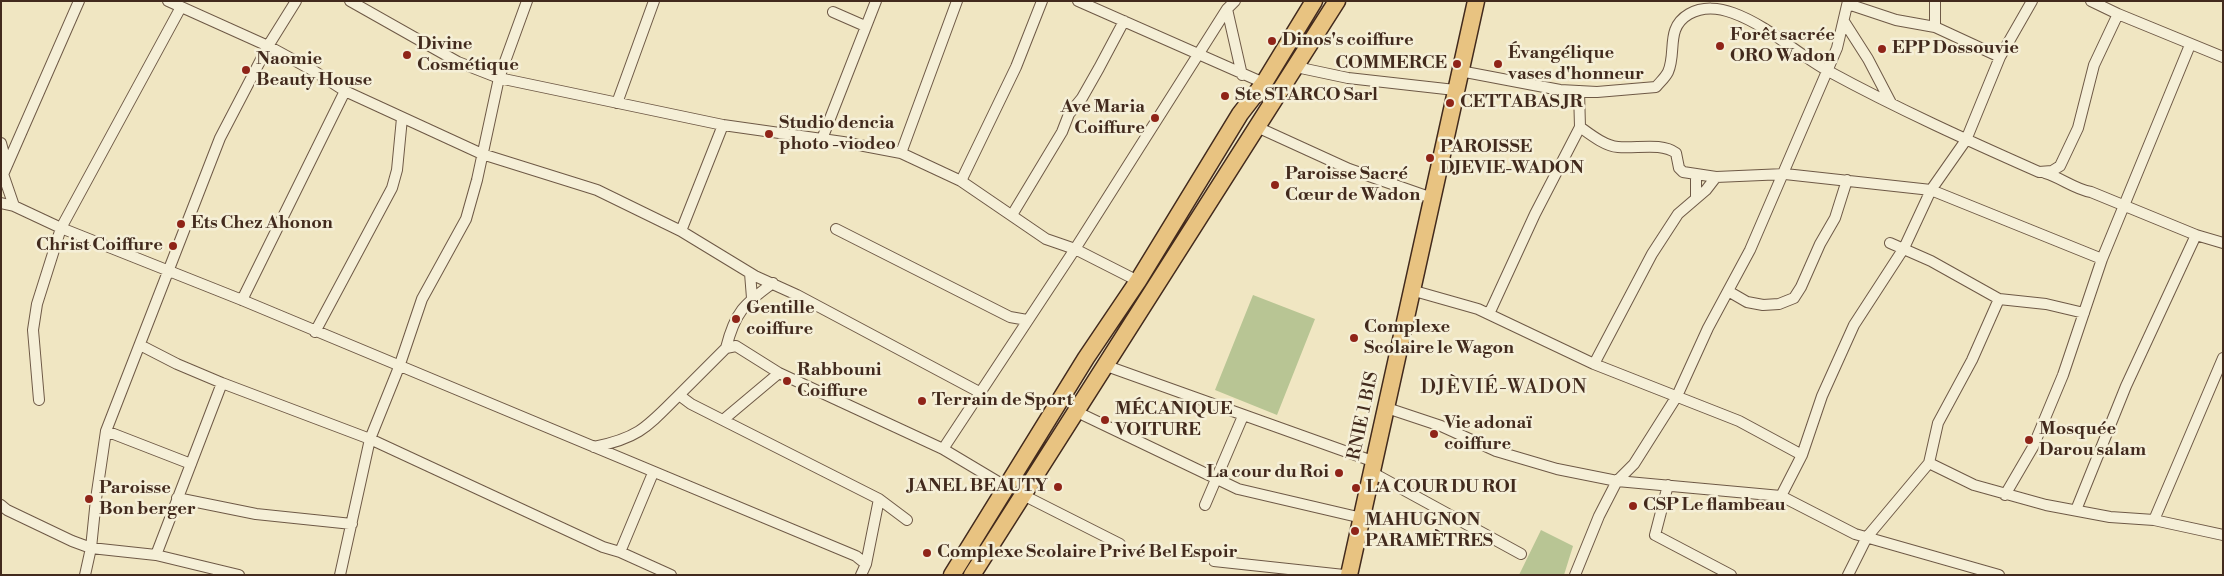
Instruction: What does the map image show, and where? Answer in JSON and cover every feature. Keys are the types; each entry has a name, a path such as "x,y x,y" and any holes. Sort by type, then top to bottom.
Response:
{"main road":[{"path":"952,575 1005,486 1086,358 1138,281 1240,114 1264,83 1314,1"},
{"path":"972,575 1074,411 1337,1"},
{"name":"RNIE 1 BIS","path":"1349,575 1476,1"}],"street":[{"path":"4,172 79,1"},
{"path":"168,1 268,46 314,71 345,91 482,154 597,190 681,231 750,273 773,283 981,393"},
{"path":"85,575 92,548 96,500 106,431 220,138 268,46 296,1"},
{"path":"350,1 458,62 499,78 723,125 822,139 901,153 961,182 1046,238 1075,249 1138,281"},
{"path":"340,575 370,440 399,366 422,299 466,218 499,78 528,1"},
{"path":"617,103 654,1"},
{"path":"822,139 876,1"},
{"path":"901,153 957,1"},
{"path":"961,182 1016,67 1042,1"},
{"path":"1078,1 1242,75 1264,83"},
{"path":"1935,1 1935,27"},
{"path":"1782,496 1802,455 1822,396 1854,325 1904,248 1931,190 1966,140 2000,57 2032,1"},
{"path":"2091,1 2190,45 2223,57"},
{"path":"1575,575 1599,516 1617,481 1634,464 1677,396 1708,328 1750,250 1785,174 1828,71 1845,23 1848,3 1896,20 1935,27 2000,57"},
{"path":"1231,5 1242,75"},
{"path":"943,449 1075,249 1148,132 1231,5"},
{"path":"39,400 33,330 37,304 61,228 181,7"},
{"path":"1460,71 1560,90 1597,92 1656,86 1668,72 1672,42 1682,20 1690,13 1716,8 1752,22 1828,71 1966,140 2039,172 2059,177 2081,190 2092,192 2124,207 2196,235 2223,242"},
{"path":"833,12 865,26"},
{"path":"2039,172 2052,171 2060,166 2078,128 2094,64 2118,14"},
{"path":"1012,215 1062,132 1069,114 1082,98 1100,68 1124,21"},
{"path":"1845,23 1868,59 1891,103"},
{"path":"2005,495 2032,447 2063,375 2102,259 2190,45"},
{"path":"1296,67 1348,78 1455,90"},
{"path":"242,300 345,91"},
{"path":"1489,314 1535,214 1580,127 1579,91"},
{"path":"315,332 392,188 397,170 402,118"},
{"path":"681,231 723,125"},
{"path":"1257,127 1349,169 1432,198"},
{"path":"1580,127 1616,147 1662,148 1674,151 1679,168 1683,172 1716,177 1785,174 1931,190 2102,259"},
{"path":"14,206 4,172 1,142 16,144"},
{"path":"1696,174 1696,198"},
{"path":"1594,364 1652,254 1678,214 1706,190 1716,177"},
{"path":"1728,291 1747,302 1763,305 1779,304 1794,298 1802,287 1820,244 1835,218 1847,180"},
{"path":"1,203 14,206 61,228 242,300 653,473 856,556 866,564"},
{"path":"836,229 1010,317 1027,320"},
{"path":"2076,510 2126,386 2196,235"},
{"path":"1890,243 1904,248 1999,298 2046,304 2084,313"},
{"path":"750,273 752,298"},
{"path":"593,447 620,442 644,430 726,348 736,316 752,298 773,283"},
{"path":"1411,290 1478,309 1594,364 1739,421 1802,455"},
{"path":"1848,575 1867,537 1929,463 1938,423 1972,360 1999,298"},
{"path":"1010,317 1019,334"},
{"path":"140,345 177,364 370,440 603,547 620,552 671,575"},
{"path":"726,348 736,346 779,373 943,449 1005,486"},
{"path":"2154,520 2223,358"},
{"path":"1104,366 1243,416 1374,467 1521,554"},
{"path":"724,420 779,373"},
{"path":"156,555 222,382"},
{"path":"679,395 691,404 879,499 907,520"},
{"path":"1386,408 1441,426 1496,451 1557,469 1617,481 1668,484 1782,496 1840,528 1999,575"},
{"path":"1074,411 1238,489 1362,518"},
{"path":"1205,505 1243,416"},
{"path":"106,431 191,464"},
{"path":"1929,463 1974,485 2005,495 2110,517 2154,520 2223,535"},
{"path":"620,552 653,473"},
{"path":"1668,484 1655,535 1731,575"},
{"path":"1023,495 1120,544"},
{"path":"177,498 256,514 352,524"},
{"path":"861,575 869,552 879,499"},
{"path":"1,505 7,510 92,548 156,555 239,575"},
{"path":"856,556 869,552"},
{"path":"1214,561 1344,575"}],"green space":[{"path":"1253,295 1315,319 1277,415 1215,390"},
{"path":"1541,530 1573,546 1564,575 1519,575"}],"place":[{"name":"Dinos's coiffure","path":"1272,41"},
{"name":"Forêt sacrée ORO Wadon","path":"1720,46"},
{"name":"EPP Dossouvie","path":"1882,49"},
{"name":"Divine Cosmétique","path":"407,55"},
{"name":"COMMERCE","path":"1457,64"},
{"name":"Évangélique vases d'honneur","path":"1498,64"},
{"name":"Naomie Beauty House","path":"246,70"},
{"name":"Ste STARCO Sarl","path":"1225,96"},
{"name":"CETTABAS JR","path":"1450,103"},
{"name":"Ave Maria Coiffure","path":"1155,118"},
{"name":"Studio dencia photo -viodeo","path":"769,134"},
{"name":"PAROISSE DJEVIE-WADON","path":"1430,158"},
{"name":"Paroisse Sacré Cœur de Wadon","path":"1275,185"},
{"name":"Ets Chez Ahonon","path":"181,224"},
{"name":"Christ Coiffure","path":"173,246"},
{"name":"Gentille coiffure","path":"736,319"},
{"name":"Complexe Scolaire le Wagon","path":"1354,338"},
{"name":"Rabbouni Coiffure","path":"787,381"},
{"name":"Terrain de Sport","path":"922,401"},
{"name":"MÉCANIQUE VOITURE","path":"1105,420"},
{"name":"Vie adonaï coiffure","path":"1434,434"},
{"name":"Mosquée Darou salam","path":"2029,440"},
{"name":"La cour du Roi","path":"1339,473"},
{"name":"JANEL BEAUTY","path":"1058,487"},
{"name":"LA COUR DU ROI","path":"1356,488"},
{"name":"Paroisse Bon berger","path":"89,499"},
{"name":"CSP Le flambeau","path":"1633,506"},
{"name":"MAHUGNON PARAMÈTRES","path":"1355,531"},
{"name":"Complexe Scolaire Privé Bel Espoir","path":"927,553"}],"district":[{"name":"DJÈVIÉ-WADON","path":"1504,388"}]}
